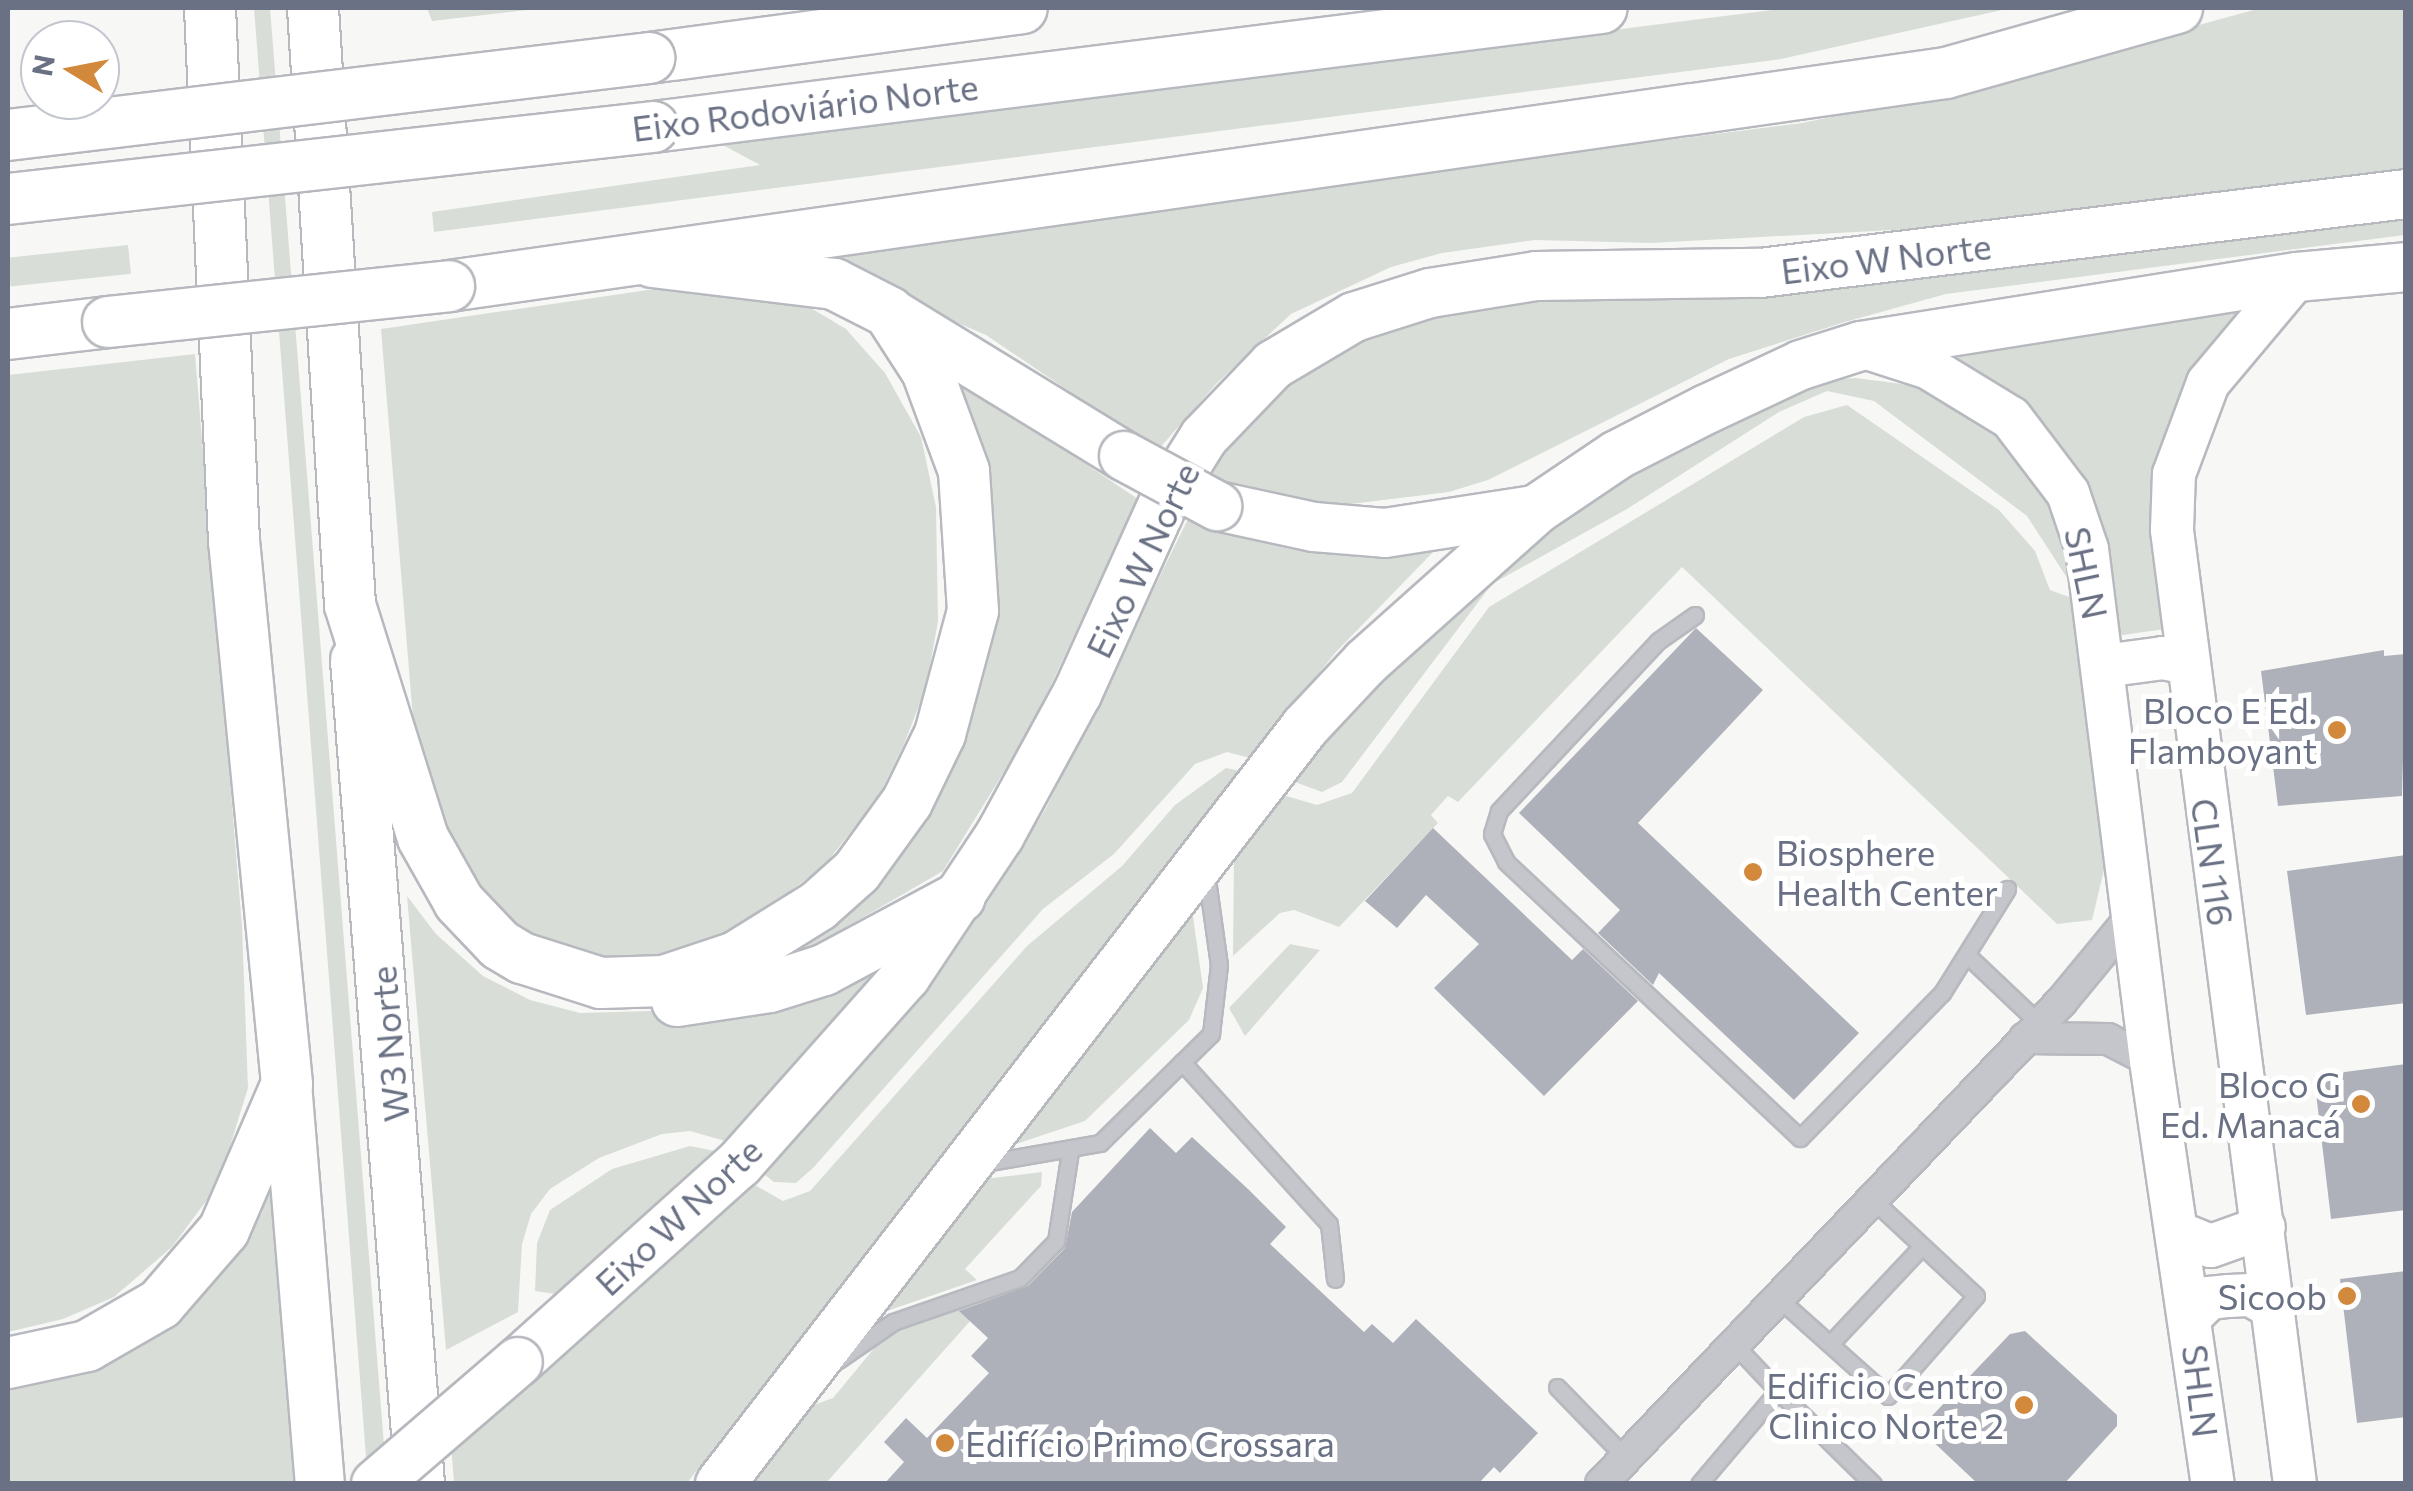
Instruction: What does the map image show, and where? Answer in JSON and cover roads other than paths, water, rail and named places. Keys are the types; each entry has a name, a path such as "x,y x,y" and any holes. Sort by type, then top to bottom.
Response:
{"highway":[{"path":"8,1363 87,1346 160,1304 224,1230 287,1084 234,542 210,8"},
{"path":"313,8 350,606 423,838 459,902 522,958 662,1002 770,986 867,950 960,897"},
{"name":"Eixo Rodoviário Norte","path":"8,135 648,58 1022,8"},
{"name":"Eixo Rodoviário Norte","path":"8,199 653,127 1602,8"},
{"path":"8,334 652,262 1946,73 2177,8"},
{"path":"602,984 694,974 736,958 818,906 857,871 907,802 940,734 972,611 973,534 950,422 890,312 834,284 652,262"}],"main road":[{"name":"Eixo W Norte","path":"376,1484 518,1362 763,1138 894,990 960,897 1078,694 1164,501 1204,438 1273,366 1354,317 1430,293 1536,276 1760,273 2406,194"},
{"path":"720,1484 1305,727 1366,662 1538,509 1617,455 1692,416 1802,365 1861,346 2297,277 2406,266"},
{"name":"CLN 116","path":"2294,1484 2172,530 2174,474 2185,432 2208,383 2297,277"},
{"path":"890,312 1124,456 1217,506 1314,527 1384,533 1538,509"},
{"name":"SHLN","path":"1861,346 1970,388 2041,451 2068,493 2087,549 2151,1061 2181,1234 2213,1484"},
{"name":"W3 Norte","path":"350,606 392,1062 420,1484"},
{"path":"2104,666 2163,658 2186,663"},
{"path":"287,1084 320,1484"},
{"path":"2181,1234 2211,1246 2264,1227"},
{"path":"2192,1315 2209,1298 2251,1294 2272,1308"}],"street":[{"path":"1601,1484 2032,1031 2133,915"},
{"path":"2032,1031 2108,1039 2151,1061"}],"lane":[{"path":"1695,615 1658,641 1499,811 1492,834 1506,862 1800,1138 1942,994 2007,889"},
{"path":"964,1166 1070,1152 1100,1142 1211,1034 1218,965 1204,856"},
{"path":"1968,956 2032,1031"},
{"path":"1182,1062 1329,1224 1335,1279"},
{"path":"789,1393 893,1322 1020,1278 1056,1241 1070,1152"},
{"path":"1778,1298 1888,1396 1976,1296 1872,1198"},
{"path":"1830,1344 1922,1246"},
{"path":"1734,1344 1873,1484"},
{"path":"1557,1387 1627,1459"},
{"path":"1698,1484 1778,1392"}],"place":[{"name":"Bloco E Ed. Flamboyant","path":"2337,730"},
{"name":"Biosphere Health Center","path":"1753,872"},
{"name":"Bloco G Ed. Manacá","path":"2361,1104"},
{"name":"Sicoob","path":"2347,1296"},
{"name":"Edificio Centro Clinico Norte 2","path":"2024,1405"},
{"name":"Edifício Primo Crossara","path":"945,1443"}]}
